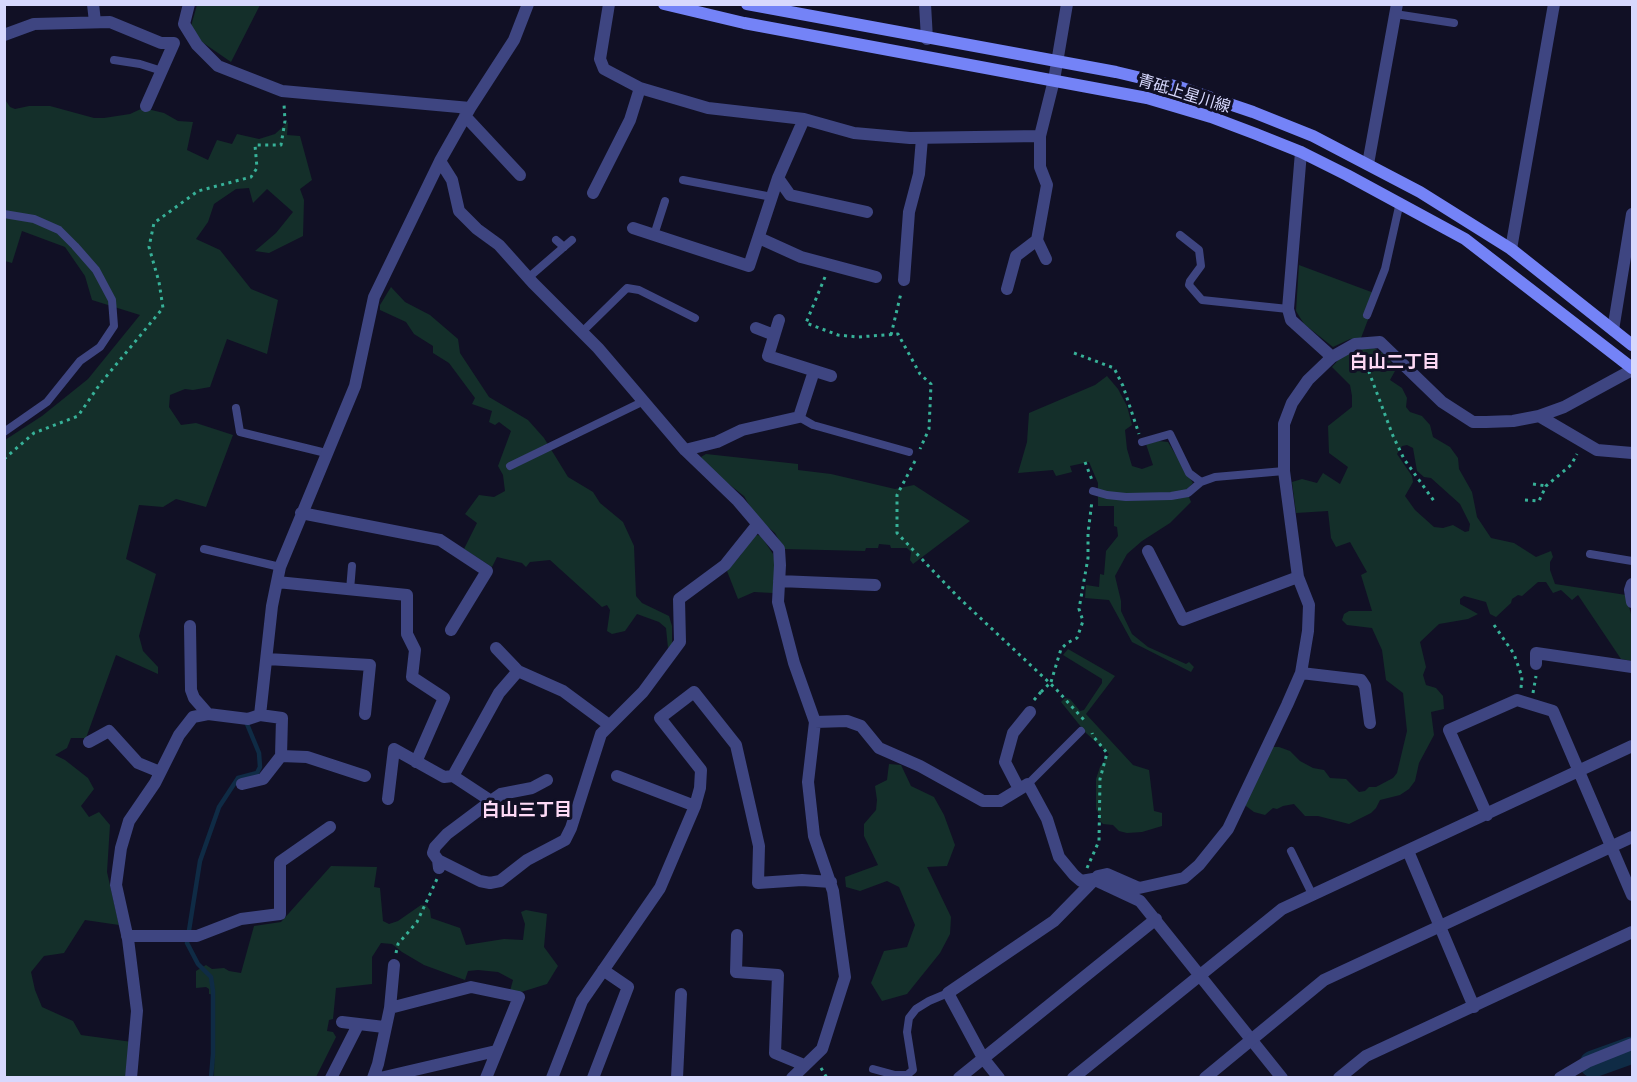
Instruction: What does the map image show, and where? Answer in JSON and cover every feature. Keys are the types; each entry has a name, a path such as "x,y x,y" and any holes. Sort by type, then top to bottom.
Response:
{"main road":[{"name":"青砥上星川線","path":"664,4 744,23 1147,98 1211,117 1301,152 1400,202 1465,239 1632,369"},
{"name":"青砥上星川線","path":"747,4 1116,72 1179,87 1273,120 1313,136 1420,192 1511,249 1632,345"}],"street":[{"path":"93,4 95,22"},
{"path":"146,106 184,24 189,4"},
{"path":"260,715 280,567 355,386 374,297 440,161 514,40 528,4"},
{"path":"609,4 600,59 604,69 640,88 708,108 804,119 854,134 922,138 1040,136"},
{"path":"925,4 927,39"},
{"path":"1046,260 1038,240 1047,185 1040,167 1040,136 1058,62 1067,4"},
{"path":"1511,249 1554,4"},
{"path":"1368,164 1396,9"},
{"path":"4,35 34,24 110,22 161,43 174,43"},
{"path":"184,24 197,45 218,66 282,91 468,112 520,175"},
{"path":"593,193 630,120 640,88"},
{"path":"633,228 749,266 778,178 804,119"},
{"path":"904,280 909,212 919,174 922,138"},
{"path":"1301,152 1288,309 1291,320 1332,357"},
{"path":"440,161 452,180 459,212 499,245 582,332 686,450 738,501 779,549 778,602 794,663 815,722 808,782 814,836 831,882 845,976 822,1050 792,1077"},
{"path":"778,178 790,195 867,212"},
{"path":"1613,330 1632,214"},
{"path":"759,238 801,256 876,277"},
{"path":"1007,289 1016,256 1038,240"},
{"path":"779,320 768,356 831,376"},
{"path":"756,328 774,335"},
{"path":"999,1077 983,1058 948,993 1054,921 1087,880 1107,874 1139,888 1184,878 1199,865 1228,830 1301,673 1308,631 1309,605 1298,577 1284,471 1284,424 1292,403 1308,380 1332,357 1355,344 1380,342 1442,402 1473,422 1513,421 1539,416 1564,407 1632,369"},
{"path":"686,450 717,442 742,430 799,417 814,371"},
{"path":"1539,416 1597,450 1632,453"},
{"path":"302,513 440,540 487,571 451,630"},
{"path":"547,780 532,788 501,794 447,834 435,847 433,854 438,864 490,883 500,881 527,860 565,840 571,828 601,734 643,692 681,642 679,599 724,565 757,525"},
{"path":"1148,551 1183,620 1298,577"},
{"path":"779,581 875,585"},
{"path":"277,582 407,594 407,634 415,650 412,677 444,698 416,762"},
{"path":"1632,584 1630,590 1632,602"},
{"path":"190,626 191,690 194,698 208,714"},
{"path":"496,648 518,671 563,692 609,725"},
{"path":"1536,664 1536,653 1632,667"},
{"path":"267,659 370,666 365,714"},
{"path":"453,776 499,693 518,671"},
{"path":"1301,673 1361,680 1365,686 1370,723"},
{"path":"552,1077 582,1000 660,888 695,806 700,788 701,770 660,718 694,692 735,745 759,846 758,883 802,880 831,882"},
{"path":"1487,814 1449,730 1517,700 1528,700 1553,711 1632,895"},
{"path":"1030,712 1013,733 1005,762 1047,819 1059,857 1087,880 1140,901 1282,1077"},
{"path":"131,1077 137,1011 127,936 116,885 121,848 129,821 160,772 187,722 198,715 248,719 260,715 282,718 281,756 263,778 242,784"},
{"path":"815,722 847,721 861,726 879,748 920,766 983,801 1000,801 1024,786"},
{"path":"89,742 109,731 138,763 160,772"},
{"path":"1073,1077 1282,909 1632,746"},
{"path":"388,799 394,749 444,777 453,776 491,801"},
{"path":"281,756 307,757 365,776"},
{"path":"617,776 695,806"},
{"path":"127,936 197,936 241,919 280,914 280,861 330,827"},
{"path":"1205,1077 1324,980 1632,837"},
{"path":"1407,851 1474,1007"},
{"path":"959,1077 1156,919"},
{"path":"1339,1077 1366,1056 1632,932"},
{"path":"737,935 736,972 778,975 775,1053 804,1065"},
{"path":"374,1077 390,1008 394,965"},
{"path":"593,1077 628,987 603,970"},
{"path":"390,1008 471,987 519,997 486,1077"},
{"path":"677,1077 681,994"},
{"path":"342,1022 384,1028"},
{"path":"331,1077 358,1025"},
{"path":"1560,1077 1587,1062 1632,1044"},
{"path":"380,1077 496,1051"}],"lane":[{"path":"1396,9 1454,23"},
{"path":"114,60 140,64 162,71"},
{"path":"683,180 772,197"},
{"path":"654,235 665,201"},
{"path":"1367,315 1385,269 1400,202"},
{"path":"4,214 34,219 59,230 75,246 96,270 112,300 114,326 100,347 80,361 47,402 4,432"},
{"path":"1180,235 1199,250 1201,266 1189,285 1202,300 1288,309"},
{"path":"556,240 564,247"},
{"path":"528,278 572,240"},
{"path":"582,332 627,288 639,290 695,318"},
{"path":"510,466 644,401"},
{"path":"236,408 240,432 326,453"},
{"path":"799,417 813,425 909,452"},
{"path":"1142,442 1170,434 1189,473 1201,482"},
{"path":"1093,490 1107,495 1126,497 1171,496 1188,493 1201,482 1215,477 1284,471"},
{"path":"204,549 280,567"},
{"path":"1590,554 1632,561"},
{"path":"350,590 352,566"},
{"path":"1024,786 1081,731"},
{"path":"1291,850 1312,894"},
{"path":"873,1069 895,1075 907,1075 913,1070 907,1032 909,1018 923,1005 948,993"}],"path":[{"path":"4,459 34,433 78,416 100,384 163,308 159,282 149,247 154,223 198,191 251,177 257,168 255,145 281,145 285,121 282,91"},
{"path":"833,265 823,280 806,323 838,335 858,337 898,334 920,374 931,384 929,429 897,495 897,533 958,597 1055,688 1084,720"},
{"path":"891,335 900,300"},
{"path":"1369,343 1367,357 1370,372 1392,436 1404,459 1434,501"},
{"path":"1074,353 1114,368 1123,386 1142,442"},
{"path":"1525,500 1539,501 1546,486 1571,465 1583,442"},
{"path":"1041,692 1051,682 1061,649 1066,643 1077,638 1083,621 1079,609 1088,558 1088,533 1094,483 1085,462"},
{"path":"1533,484 1546,486"},
{"path":"1494,625 1514,654 1528,700"},
{"path":"1528,700 1536,664"},
{"path":"1087,880 1099,841 1100,778 1107,753 1093,736 1092,728"},
{"path":"394,965 398,944 417,922 432,893 439,875 438,864"}],"green space":[{"path":"197,5 260,5 231,62 202,42 191,26"},
{"path":"4,98 10,107 15,109 50,106 94,118 130,114 143,108 164,113 178,121 193,122 187,150 208,160 217,140 232,144 237,134 259,139 275,134 288,122 287,135 300,136 312,180 300,189 304,200 303,236 269,253 255,251 276,233 293,212 267,189 253,203 249,188 236,189 214,204 208,222 196,239 220,250 251,289 278,300 267,354 227,339 210,387 185,389 170,395 169,407 181,425 196,423 233,435 206,507 176,499 163,507 139,505 126,559 156,574 139,636 143,651 158,667 158,674 116,655 86,738 71,738 67,748 55,755 88,778 94,789 81,806 89,817 99,812 110,825 107,872 119,925 85,920 64,953 44,956 31,972 35,990 42,1007 73,1021 81,1035 132,1042 130,1077 5,1077 5,440 42,416 88,379 140,315 92,300 85,276 65,247 22,231 12,263 5,261"},
{"path":"1299,265 1374,293 1363,315 1369,317 1361,338 1350,339 1333,347 1304,324 1296,311"},
{"path":"391,287 405,302 430,315 458,339 460,353 489,397 528,420 544,438 568,477 593,492 600,503 623,522 634,546 636,596 642,603 669,616 672,626 672,645 668,648 666,628 659,622 637,614 625,631 612,634 607,631 610,610 607,605 602,607 550,560 530,562 526,567 522,563 497,557 492,567 464,549 477,523 465,514 479,495 494,497 505,491 503,475 498,466 511,431 499,422 495,425 489,422 492,411 472,404 475,398 449,363 433,353 433,346 414,334 406,322 380,310 380,305"},
{"path":"1374,348 1388,356 1395,371 1390,380 1402,388 1407,398 1406,407 1410,412 1422,416 1430,425 1433,437 1450,447 1458,458 1459,469 1472,492 1477,517 1491,538 1514,543 1536,557 1551,551 1553,557 1550,570 1555,584 1626,595 1632,618 1632,661 1621,659 1578,595 1572,600 1561,590 1553,593 1546,582 1538,582 1522,596 1518,595 1512,599 1511,603 1496,617 1490,614 1486,602 1464,596 1460,599 1460,604 1478,614 1468,619 1439,624 1420,642 1426,667 1423,675 1426,685 1436,688 1443,696 1444,709 1431,712 1434,735 1419,763 1415,781 1400,795 1380,800 1371,813 1349,824 1318,816 1305,816 1294,804 1273,808 1265,815 1254,812 1246,806 1246,799 1272,747 1290,751 1300,761 1313,768 1324,770 1330,778 1346,779 1359,792 1369,787 1376,787 1393,778 1397,773 1407,731 1403,693 1386,680 1382,650 1372,628 1347,625 1342,620 1344,614 1349,611 1372,611 1361,575 1367,572 1350,542 1336,547 1331,538 1328,511 1296,513 1292,482 1302,479 1317,483 1323,473 1340,484 1348,467 1329,453 1328,426 1352,407 1352,396 1350,385 1332,367 1340,358 1355,349","holes":["1407,445 1413,448 1417,471 1424,477 1431,478 1460,504 1470,524 1469,531 1465,532 1453,525 1443,528 1434,527 1415,510 1405,496 1413,482 1412,476 1397,454 1402,446"]},
{"path":"1107,376 1118,389 1127,406 1132,425 1125,430 1132,466 1142,469 1153,465 1146,444 1159,441 1168,442 1193,483 1186,490 1191,502 1170,523 1127,554 1115,576 1121,611 1132,634 1148,647 1186,664 1189,662 1194,667 1191,672 1132,642 1109,600 1085,598 1086,585 1099,587 1100,574 1104,575 1106,551 1118,536 1117,527 1114,526 1114,506 1098,506 1098,483 1089,462 1070,466 1072,472 1056,476 1053,470 1018,473 1027,442 1029,413 1095,385"},
{"path":"706,454 798,464 798,470 831,474 895,489 914,485 970,521 913,564 910,560 911,552 907,548 891,548 890,545 879,544 878,548 866,548 865,551 784,549 775,533 756,517 744,496 708,468 701,457"},
{"path":"761,536 773,554 775,563 773,593 754,592 738,599 727,571 752,537"},
{"path":"1068,649 1115,676 1086,714 1133,765 1149,770 1154,811 1162,813 1162,826 1142,832 1127,833 1119,831 1113,825 1103,824 1099,820 1096,809 1096,779 1100,767 1109,754 1086,733 1061,702 1065,698 1070,699 1080,711 1084,710 1102,683 1102,679 1063,655"},
{"path":"889,764 901,765 911,786 934,797 944,815 955,845 947,866 927,867 951,917 950,934 940,953 907,994 882,1001 871,983 884,951 907,947 915,925 899,887 887,881 860,891 846,887 845,877 878,865 864,836 864,824 876,810 875,786 887,780"},
{"path":"331,866 377,867 374,887 380,888 383,921 389,924 398,921 421,905 426,905 430,910 431,918 460,928 466,945 504,939 523,940 525,924 521,912 526,910 547,914 544,947 558,966 547,984 518,993 510,991 513,980 498,972 468,971 465,980 424,965 392,944 381,943 372,957 372,984 336,988 333,1019 329,1020 327,1031 333,1032 336,1037 316,1077 214,1077 215,995 209,994 209,989 206,987 196,988 196,971 206,965 212,969 224,968 241,973 254,926 281,922"}],"waterway":[{"path":"211,1078 213,1054 211,977 198,964 187,943 200,861 219,807 238,778 257,773 260,767 259,753 247,724"},
{"path":"1593,1064 1632,1050"}],"district":[{"name":"白山二丁目","path":"1395,363"},
{"name":"白山三丁目","path":"527,811"}]}
